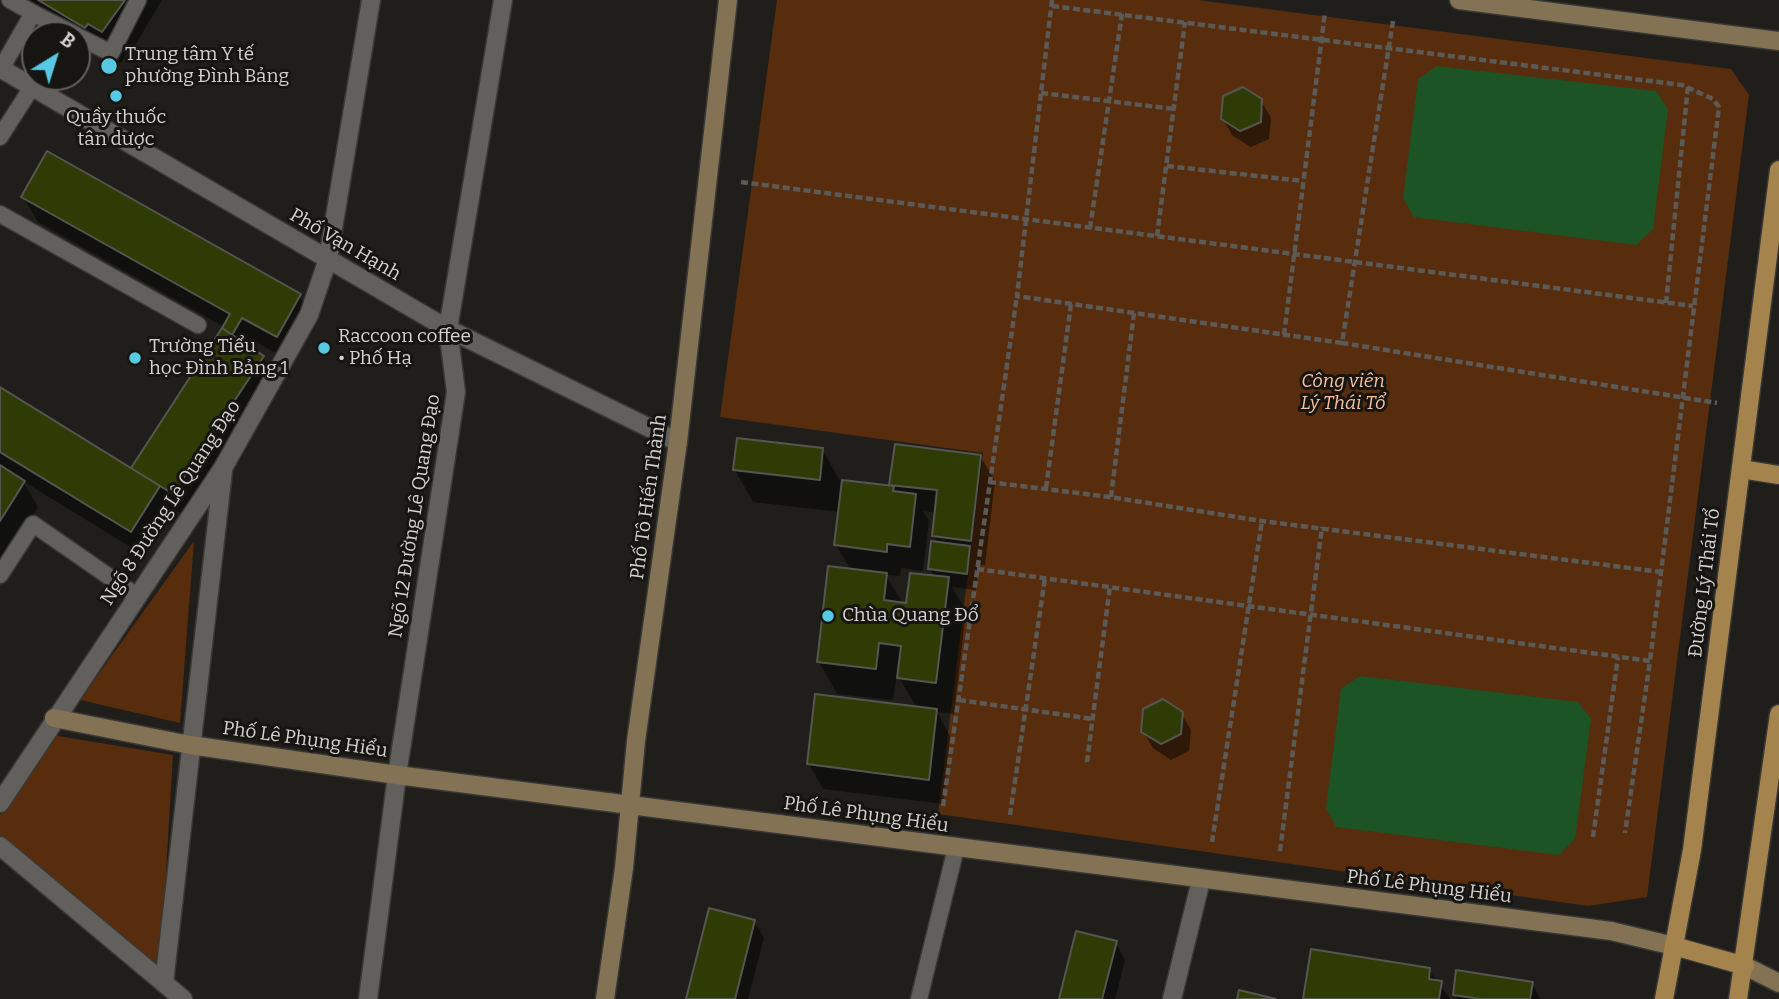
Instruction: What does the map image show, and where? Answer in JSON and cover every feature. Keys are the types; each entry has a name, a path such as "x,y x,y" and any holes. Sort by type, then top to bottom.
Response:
{"main road":[{"name":"Phố Tô Hiến Thành","path":"605,999 631,806 636,741 678,442 728,0"},
{"path":"1459,0 1779,41"},
{"name":"Đường Lý Thái Tổ","path":"1664,999 1692,850 1779,170"},
{"path":"1741,469 1779,475"},
{"path":"1738,999 1775,774 1779,715"},
{"name":"Phố Lê Phụng Hiểu","path":"54,718 190,745 397,775 1611,931 1674,946"},
{"path":"1674,946 1745,966 1779,983"}],"street":[{"name":"Ngõ 8 Đường Lê Quang Đạo","path":"0,803 54,718 223,468 309,315 328,258 371,0"},
{"name":"Ngõ 12 Đường Lê Quang Đạo","path":"368,999 397,775 456,392 448,329 503,0"},
{"name":"Phố Vạn Hạnh","path":"1,69 21,81"},
{"name":"Phố Vạn Hạnh","path":"39,91 448,329 678,442"},
{"path":"164,983 223,468"},
{"path":"0,846 183,999"},
{"path":"1172,999 1201,880"}],"lane":[{"path":"10,0 50,21"},
{"path":"91,43 111,53 138,0"},
{"path":"1,69 33,12"},
{"path":"0,137 29,91"},
{"path":"0,214 198,325"},
{"path":"0,575 33,524 137,596"},
{"path":"919,999 956,848"}],"path":[{"path":"943,806 1017,296 1052,3 1688,86 1704,92 1719,107 1650,661 1625,833"},
{"path":"1284,335 1325,12"},
{"path":"1090,228 1122,14"},
{"path":"1342,343 1393,21"},
{"path":"1157,237 1185,22"},
{"path":"1666,303 1688,86"},
{"path":"1041,93 1174,109"},
{"path":"1167,166 1303,181"},
{"path":"741,182 1693,306"},
{"path":"1017,296 1342,343 1717,403"},
{"path":"1046,488 1070,304"},
{"path":"1111,497 1134,313"},
{"path":"989,482 1111,497 1262,521 1661,572"},
{"path":"1212,842 1262,521"},
{"path":"1280,850 1322,527"},
{"path":"977,569 1650,661"},
{"path":"1010,815 1045,578"},
{"path":"1087,762 1110,586"},
{"path":"1593,837 1618,657"},
{"path":"959,700 1093,719"}],"green space":[{"name":"Công viên Lý Thái Tổ","path":"777,0 1198,0 1731,69 1749,95 1647,897 1588,906 938,814 983,453 720,417"},
{"path":"194,541 180,723 80,700"},
{"path":"52,735 173,755 160,971 0,838 0,815"}],"shaded area":[{"path":"1437,66 1656,91 1668,109 1653,229 1636,245 1414,217 1403,198 1418,79"},
{"path":"1360,676 1578,702 1591,719 1575,839 1559,855 1336,827 1326,808 1341,689"}],"building":[{"path":"38,0 125,0 102,32 91,26 91,21 73,21"},
{"path":"1243,87 1262,99 1261,122 1240,131 1221,119 1223,96"},
{"path":"47,151 301,294 277,337 242,318 232,335 222,328 230,314 21,197"},
{"path":"222,328 264,356 173,494 131,468"},
{"path":"0,387 160,486 131,532 0,452"},
{"path":"737,438 823,448 820,480 733,470"},
{"path":"895,444 981,455 971,541 932,536 937,490 889,485"},
{"path":"0,465 25,481 0,521"},
{"path":"842,480 894,486 893,491 916,494 910,547 887,544 887,552 834,545"},
{"path":"931,541 970,546 967,574 928,569"},
{"path":"828,566 887,573 884,600 906,603 910,573 949,577 936,683 897,678 901,646 879,643 876,669 817,662"},
{"path":"815,694 937,709 929,780 807,764"},
{"path":"1163,699 1183,712 1181,734 1161,744 1141,732 1143,709"},
{"path":"709,908 755,920 735,999 686,999"},
{"path":"1076,931 1117,941 1102,999 1059,999"},
{"path":"1311,949 1430,968 1429,979 1442,981 1439,999 1303,999"},
{"path":"1456,970 1533,982 1530,999 1481,999 1453,995"},
{"path":"1239,990 1276,999 1237,999"}],"place":[{"name":"Trung tâm Y tế phường Đình Bảng","path":"109,66"},
{"name":"Quầy thuốc tân dược","path":"116,96"},
{"name":"Raccoon coffee • Phố Hạ","path":"324,348"},
{"name":"Trường Tiểu học Đình Bảng 1","path":"135,358"},
{"name":"Chùa Quang Đổ","path":"828,616"}]}
